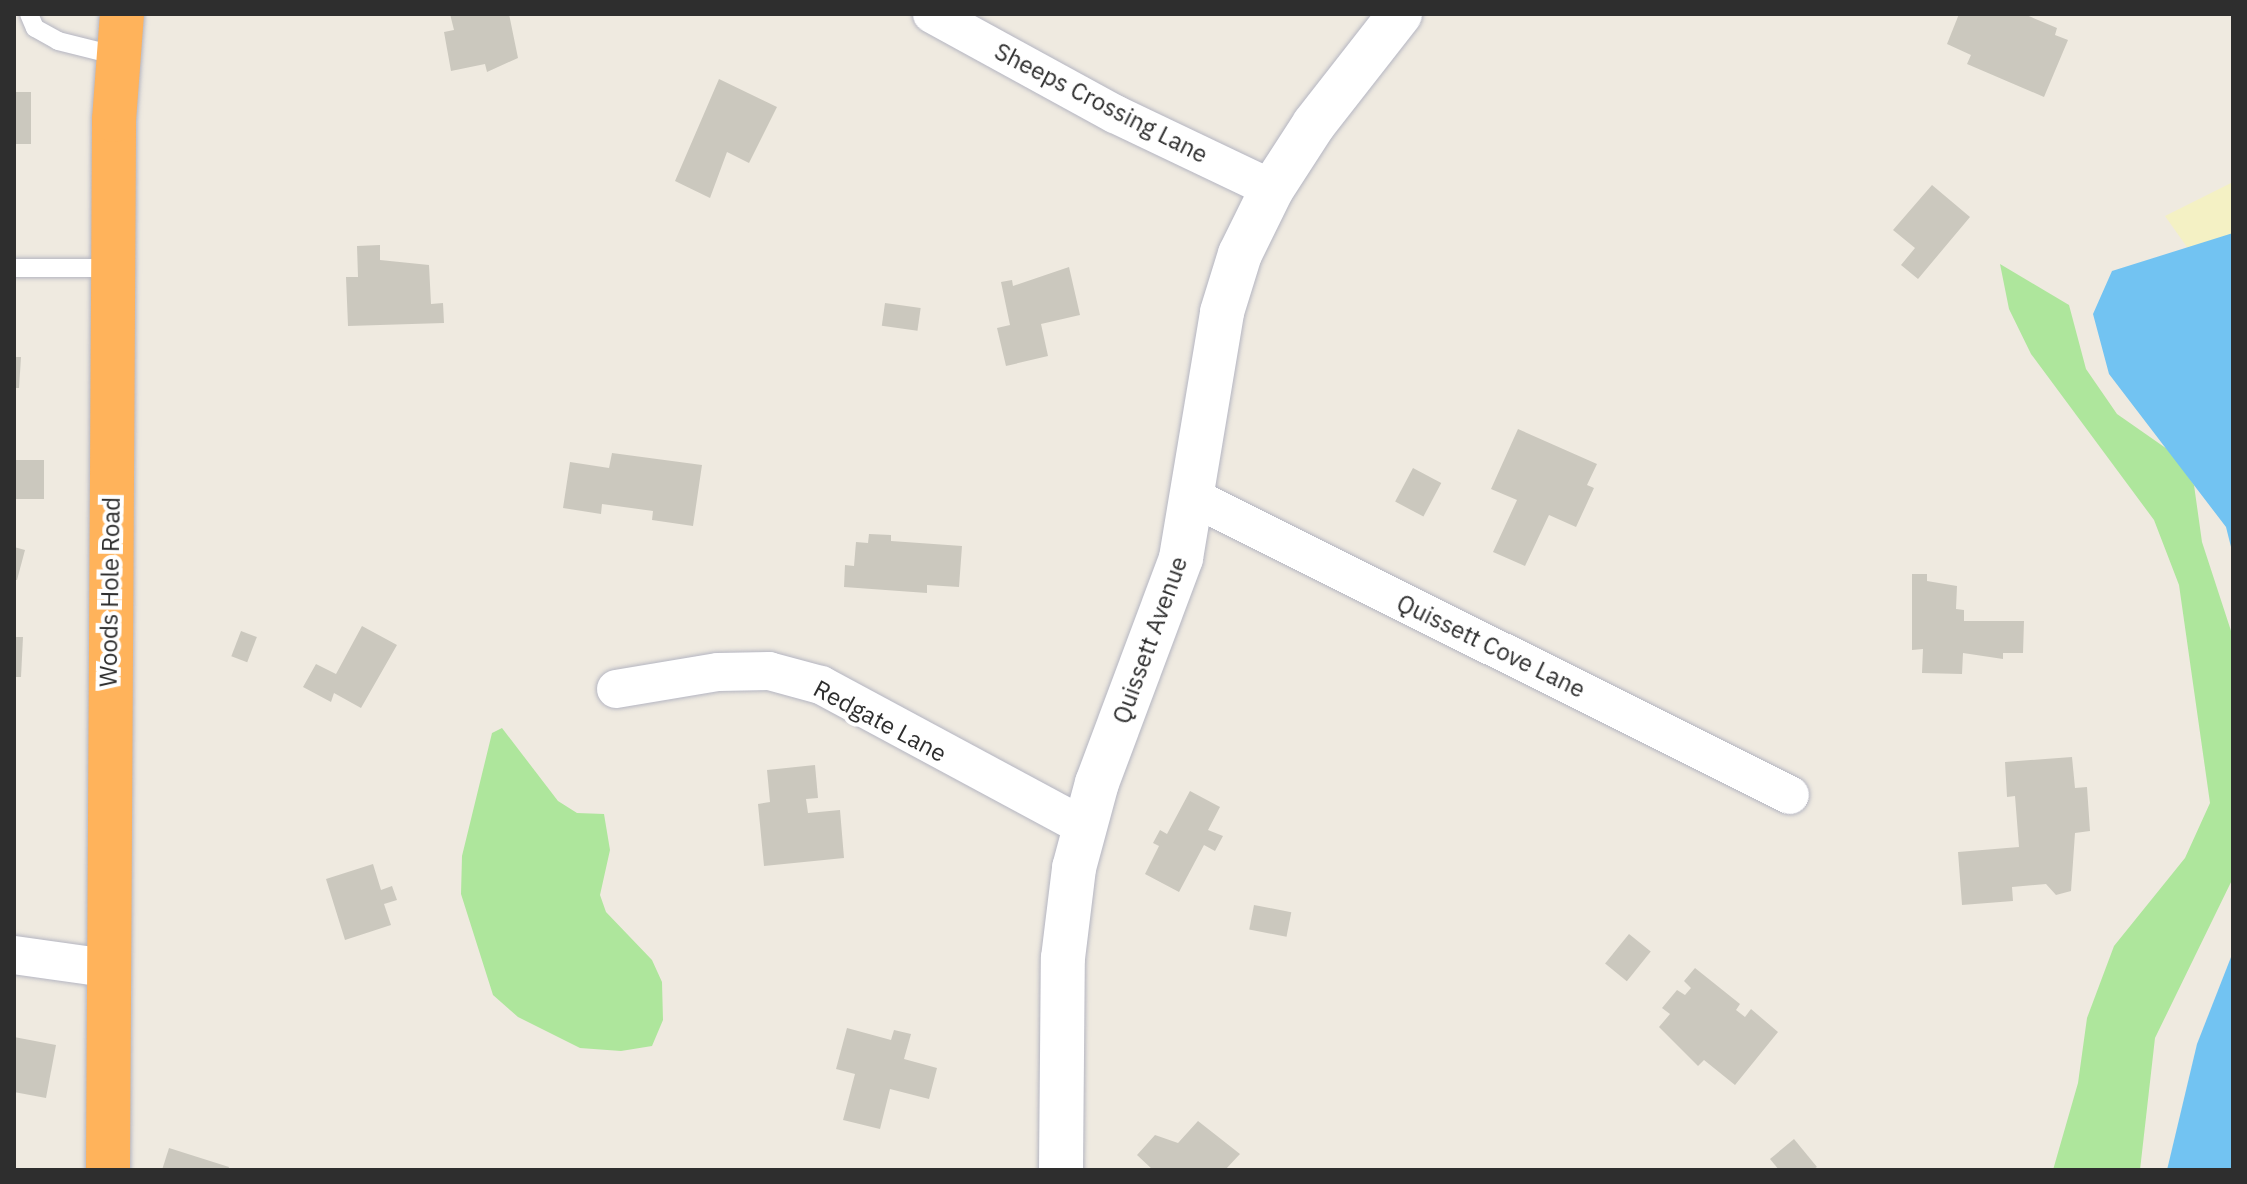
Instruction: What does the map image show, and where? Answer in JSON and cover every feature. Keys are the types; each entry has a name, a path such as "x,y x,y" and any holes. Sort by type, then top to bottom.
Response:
{"highway":[{"name":"Woods Hole Road","path":"108,1170 106,968 113,268 118,56 122,14"}],"main road":[{"name":"Quissett Avenue","path":"1061,1170 1063,958 1083,826 1168,599 1192,497 1222,312 1240,254 1272,189 1321,115 1400,14"}],"street":[{"name":"Sheeps Crossing Lane","path":"932,14 1115,114 1272,189"},
{"name":"Quissett Cove Lane","path":"1192,497 1790,795"},
{"name":"Redgate Lane","path":"616,689 718,672 769,671 821,685 1083,826"},
{"path":"14,955 106,968"}],"lane":[{"path":"29,14 35,28 58,41 118,56"},
{"path":"14,268 113,268"}],"green space":[{"path":"2000,264 2069,305 2086,369 2117,414 2170,451 2194,485 2202,542 2233,637 2233,878 2155,1038 2140,1170 2053,1170 2078,1083 2087,1018 2114,946 2185,858 2210,803 2179,585 2154,520 2031,354 2009,309"},
{"path":"502,728 558,801 577,813 604,814 610,850 600,895 606,912 652,960 662,982 663,1020 652,1046 621,1051 580,1048 518,1017 493,995 461,894 462,856 492,733"}],"sand":[{"path":"2233,182 2233,282 2199,264 2165,216"}],"water":[{"path":"2233,233 2233,555 2226,527 2109,374 2093,314 2112,271"},
{"path":"2233,952 2233,1170 2167,1170 2197,1044"}],"building":[{"path":"450,14 509,14 518,58 487,72 485,64 451,71 444,32 454,30"},
{"path":"1959,14 2024,14 2057,28 2055,35 2068,40 2044,97 1967,64 1971,55 1947,44"},
{"path":"719,79 777,107 749,163 727,152 710,198 675,181"},
{"path":"14,92 31,92 31,144 14,144"},
{"path":"1932,185 1970,217 1918,279 1901,265 1915,248 1893,230"},
{"path":"380,245 380,260 429,265 431,304 443,303 444,323 348,326 346,277 358,277 357,246"},
{"path":"1069,267 1080,315 1041,324 1048,356 1006,366 997,328 1010,325 1001,282 1012,280 1013,286"},
{"path":"885,303 921,308 917,331 882,326"},
{"path":"14,357 21,357 19,388 14,388"},
{"path":"1518,429 1597,464 1587,485 1594,488 1576,527 1549,515 1525,566 1493,552 1517,500 1491,489"},
{"path":"612,453 702,465 693,526 652,520 653,511 602,504 601,514 563,508 570,462 609,468"},
{"path":"14,460 44,460 44,499 14,499"},
{"path":"1413,468 1441,483 1423,517 1395,502"},
{"path":"869,534 891,535 891,541 962,546 959,587 927,585 927,593 844,587 845,565 854,566 856,542 868,543"},
{"path":"14,547 25,550 17,580 14,580"},
{"path":"1912,574 1927,574 1927,581 1957,586 1956,609 1964,610 1964,621 2024,621 2023,653 2003,653 2003,659 1963,653 1962,674 1922,673 1923,649 1912,650"},
{"path":"362,626 397,645 361,708 334,693 331,702 303,687 316,664 336,674"},
{"path":"241,631 257,637 247,662 231,656"},
{"path":"14,637 23,637 21,677 14,677"},
{"path":"2072,757 2075,788 2087,787 2090,831 2075,833 2071,891 2056,895 2046,884 2012,887 2013,901 1962,905 1958,852 2019,847 2015,796 2007,797 2005,762"},
{"path":"815,765 818,798 806,799 808,813 840,810 844,858 764,866 758,804 770,802 767,770"},
{"path":"1190,791 1220,807 1208,830 1223,836 1215,851 1204,845 1179,892 1145,874 1159,846 1153,843 1160,830 1167,834"},
{"path":"373,864 381,890 392,886 397,900 384,904 391,925 345,940 326,879"},
{"path":"1254,905 1291,912 1287,937 1249,930"},
{"path":"1629,934 1651,952 1627,981 1605,964"},
{"path":"1695,968 1740,1004 1736,1010 1745,1017 1751,1009 1778,1032 1735,1085 1704,1060 1698,1066 1659,1027 1670,1014 1662,1008 1677,990 1685,995 1691,988 1684,981"},
{"path":"847,1028 891,1040 894,1030 911,1034 904,1059 937,1068 929,1099 890,1089 880,1129 843,1120 855,1074 836,1069"},
{"path":"14,1037 56,1045 46,1098 14,1092"},
{"path":"1198,1121 1240,1154 1225,1170 1153,1170 1137,1155 1155,1135 1178,1143"},
{"path":"1794,1139 1817,1167 1812,1170 1779,1170 1770,1159"},
{"path":"169,1148 229,1167 228,1170 162,1170"}]}
